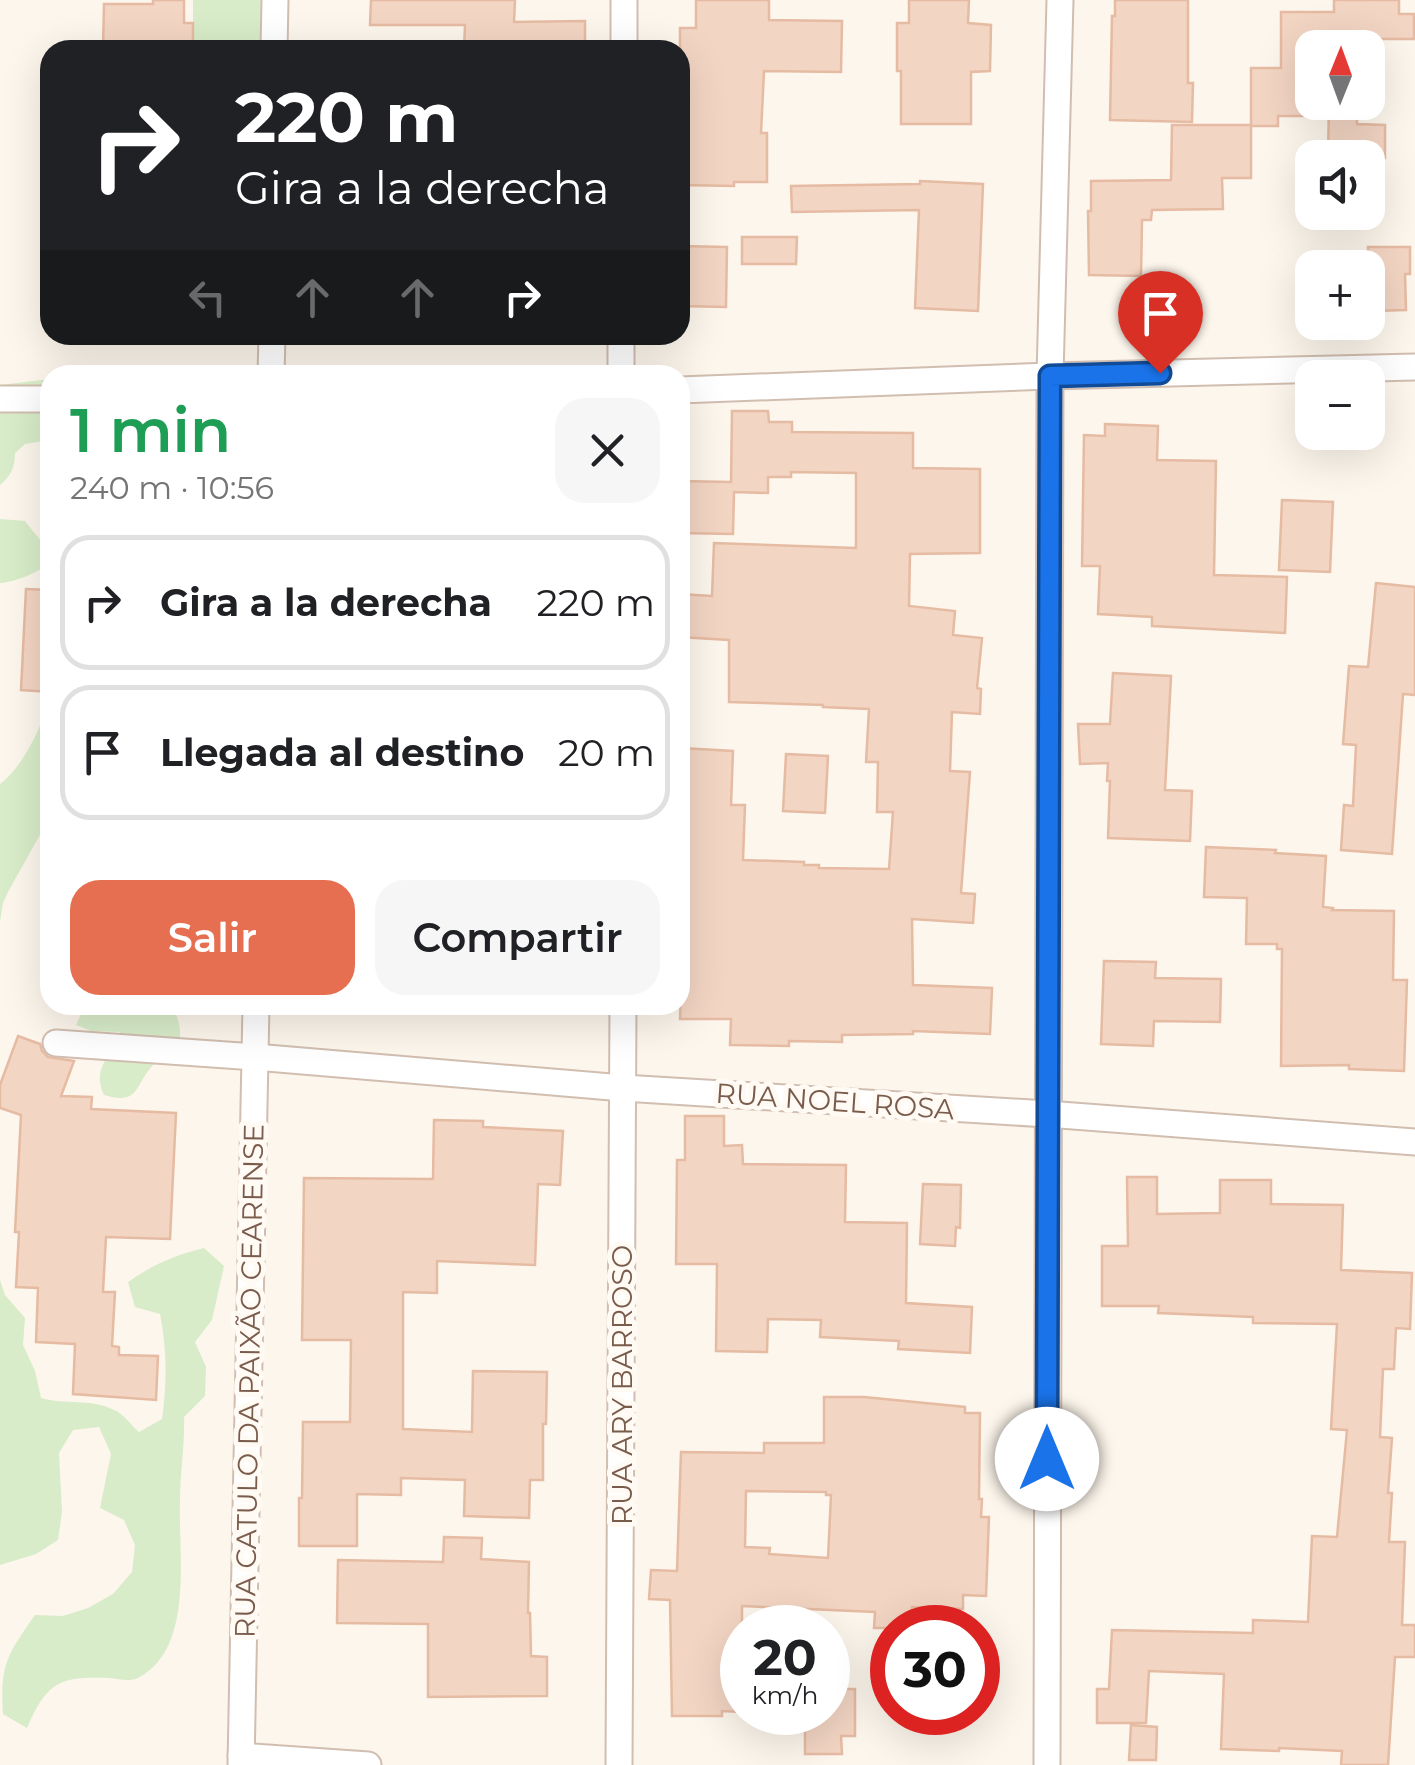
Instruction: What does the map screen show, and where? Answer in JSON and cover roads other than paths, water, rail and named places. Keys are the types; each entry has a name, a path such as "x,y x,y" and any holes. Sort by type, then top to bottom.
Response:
{"street":[{"path":"274,40 275,0"},
{"path":"624,0 624,40"},
{"path":"1046,1765 1050,376 1060,0"},
{"path":"690,390 1415,368"},
{"path":"0,399 40,399"},
{"name":"RUA CATULO DA PAIXÃO CEARENSE","path":"241,1761 256,1015"},
{"name":"RUA ARY BARROSO","path":"619,1765 623,1015"},
{"name":"RUA NOEL ROSA","path":"56,1043 624,1088 1415,1142"},
{"path":"241,1761 368,1765"}]}
